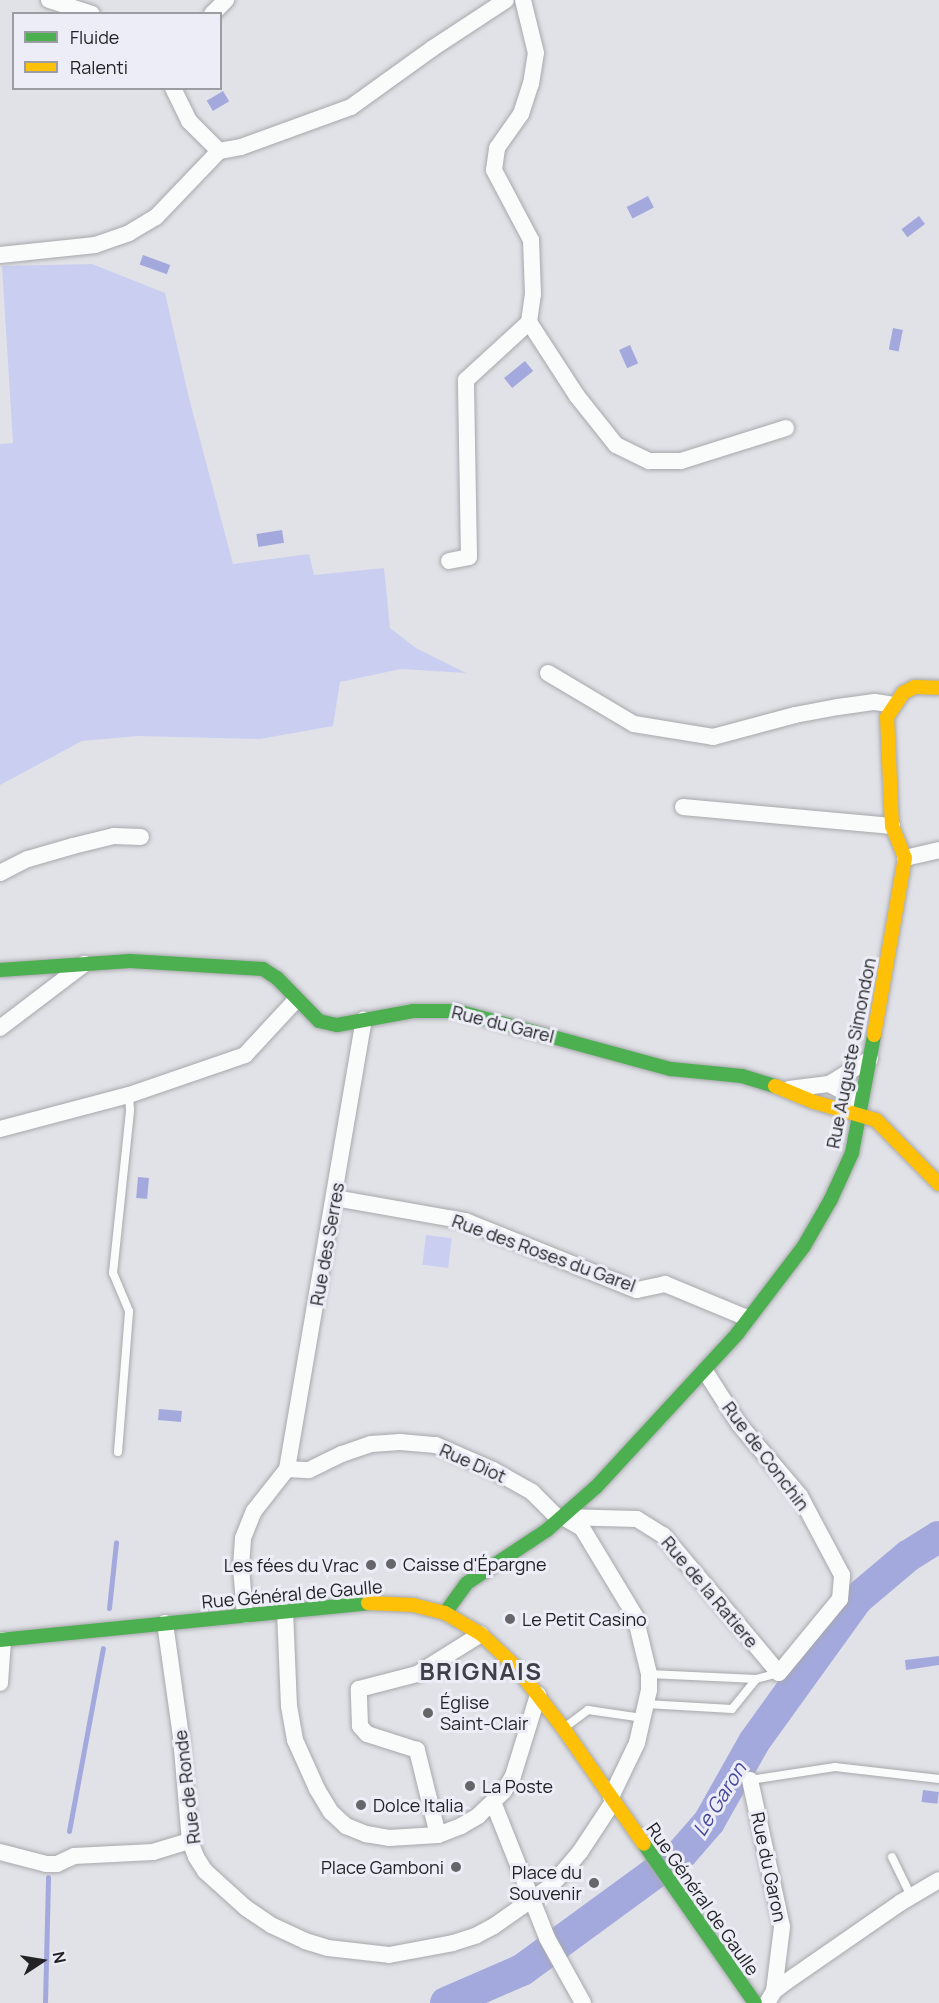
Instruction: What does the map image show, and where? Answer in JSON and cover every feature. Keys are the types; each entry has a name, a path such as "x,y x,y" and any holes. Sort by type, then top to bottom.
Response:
{"street":[{"path":"49,0 86,12"},
{"path":"214,12 226,0"},
{"path":"0,255 95,245 129,233 156,217 219,151 242,147 351,107 432,48 506,0"},
{"path":"449,561 469,557 466,380 529,322 533,294 531,240 494,170 497,148 521,114 531,84 536,53 523,0"},
{"path":"174,90 189,121 219,151"},
{"path":"529,322 577,396 616,445 649,461 681,461 786,428"},
{"path":"548,673 634,724 713,737 827,709 875,702 894,705"},
{"path":"939,688 915,687 903,693 887,717 886,731 892,826 905,858 939,850"},
{"path":"683,807 892,826"},
{"path":"0,873 28,859 73,846 114,836 141,837"},
{"name":"Rue Auguste Simondon","path":"445,1613 467,1583 561,1518 596,1488 681,1392 705,1371 737,1334 804,1246 831,1199 852,1153 905,858"},
{"name":"Rue du Garel","path":"0,970 130,961 263,969 277,978 319,1021 337,1025 413,1011 457,1011 663,1067 702,1074 742,1076 787,1089 814,1102 876,1120 939,1184"},
{"path":"0,1028 84,964"},
{"path":"0,1129 129,1095 245,1055 296,1000"},
{"name":"Rue des Serres","path":"287,1469 364,1020"},
{"path":"787,1089 829,1084 870,1059"},
{"path":"829,1084 852,1096 860,1116"},
{"name":"Rue des Roses du Garel","path":"335,1198 465,1221 637,1290 665,1284 747,1318"},
{"name":"Rue de Conchin","path":"705,1371 739,1424 800,1496 842,1575 840,1599 779,1673"},
{"name":"Rue Diot","path":"287,1469 309,1470 342,1454 371,1444 436,1445 493,1470 532,1492 561,1518 582,1528 635,1616 649,1674 645,1711 637,1743 612,1799"},
{"path":"244,1615 241,1567 243,1538 254,1511 287,1469"},
{"name":"Rue de la Ratiere","path":"561,1518 637,1519 663,1535 779,1673"},
{"name":"Rue Général de Gaulle","path":"2,1640 381,1602 413,1605 445,1613 481,1634 506,1656 538,1695 755,2003"},
{"path":"285,1611 289,1706 295,1740 331,1812 346,1826 366,1834 389,1838 438,1835 469,1821 493,1802 504,1791 513,1776 538,1695"},
{"name":"Rue de Ronde","path":"165,1623 181,1737 190,1841 205,1871 246,1908 280,1929 328,1948 389,1955 453,1943 535,1906"},
{"path":"438,1835 417,1750 367,1734 360,1726 359,1689 417,1674 481,1634"},
{"path":"0,1683 2,1640"},
{"name":"Rue du Garon","path":"750,1780 782,1927 771,1997"},
{"path":"535,1906 580,1852 612,1799"},
{"path":"493,1802 547,1938 583,2003"},
{"path":"0,1852 46,1864 57,1864 74,1856 153,1852 190,1841"},
{"path":"771,1997 911,1896 939,1880"}],"lane":[{"path":"118,1452 129,1311 113,1273 130,1110 129,1095"},
{"path":"649,1674 756,1679 779,1673"},
{"path":"563,1728 588,1710 732,1709 756,1679"},
{"path":"750,1780 835,1767 939,1779"},
{"path":"892,1857 911,1896"}],"shaded area":[{"path":"223,91 229,101 213,111 207,101"},
{"path":"648,196 654,208 633,218 627,207"},
{"path":"919,216 925,224 907,237 901,229"},
{"path":"143,255 170,265 167,274 140,264"},
{"path":"92,264 165,293 189,398 233,564 309,554 314,575 384,568 390,628 416,648 466,673 401,669 340,682 333,726 260,739 137,736 82,741 0,785 0,444 13,443 2,266"},
{"path":"893,328 903,330 899,352 889,350"},
{"path":"630,345 638,363 627,368 619,350"},
{"path":"525,361 533,371 512,388 504,378"},
{"path":"282,530 284,543 258,547 256,534"},
{"path":"138,1177 149,1178 147,1199 136,1198"},
{"path":"426,1235 452,1238 448,1268 422,1265"},
{"path":"159,1409 182,1411 181,1422 158,1420"},
{"path":"939,1656 939,1665 906,1670 905,1660"},
{"path":"923,1790 939,1792 937,1804 922,1802"}],"waterway":[{"name":"Le Garon","path":"446,2003 522,1970 682,1853 709,1822 754,1742 857,1599 908,1556 939,1537"},
{"path":"109,1608 116,1542"},
{"path":"69,1831 103,1648"},
{"path":"45,2003 48,1877"}],"traffic: fast":[{"path":"0,970 130,961 263,969 277,978 319,1021 337,1025 413,1011 457,1011 671,1069 742,1076 775,1086"},
{"path":"445,1613 467,1583 547,1530 596,1487 737,1334 804,1246 831,1199 852,1153 874,1035"},
{"path":"0,1640 368,1603"},
{"path":"644,1844 755,2003"}],"traffic: slow":[{"path":"874,1035 905,858 892,826 887,717 903,693 915,687 939,688"},
{"path":"775,1086 814,1102 876,1120 939,1184"},
{"path":"368,1603 413,1605 445,1613 481,1634 516,1667 563,1728 644,1844"}],"place":[{"name":"Caisse d'Épargne","path":"391,1564"},
{"name":"Les fées du Vrac","path":"371,1565"},
{"name":"Le Petit Casino","path":"510,1619"},
{"name":"Église Saint-Clair","path":"428,1713"},
{"name":"La Poste","path":"470,1786"},
{"name":"Dolce Italia","path":"361,1805"},
{"name":"Place Gamboni","path":"456,1867"},
{"name":"Place du Souvenir","path":"594,1883"}],"district":[{"name":"BRIGNAIS","path":"481,1671"}]}
